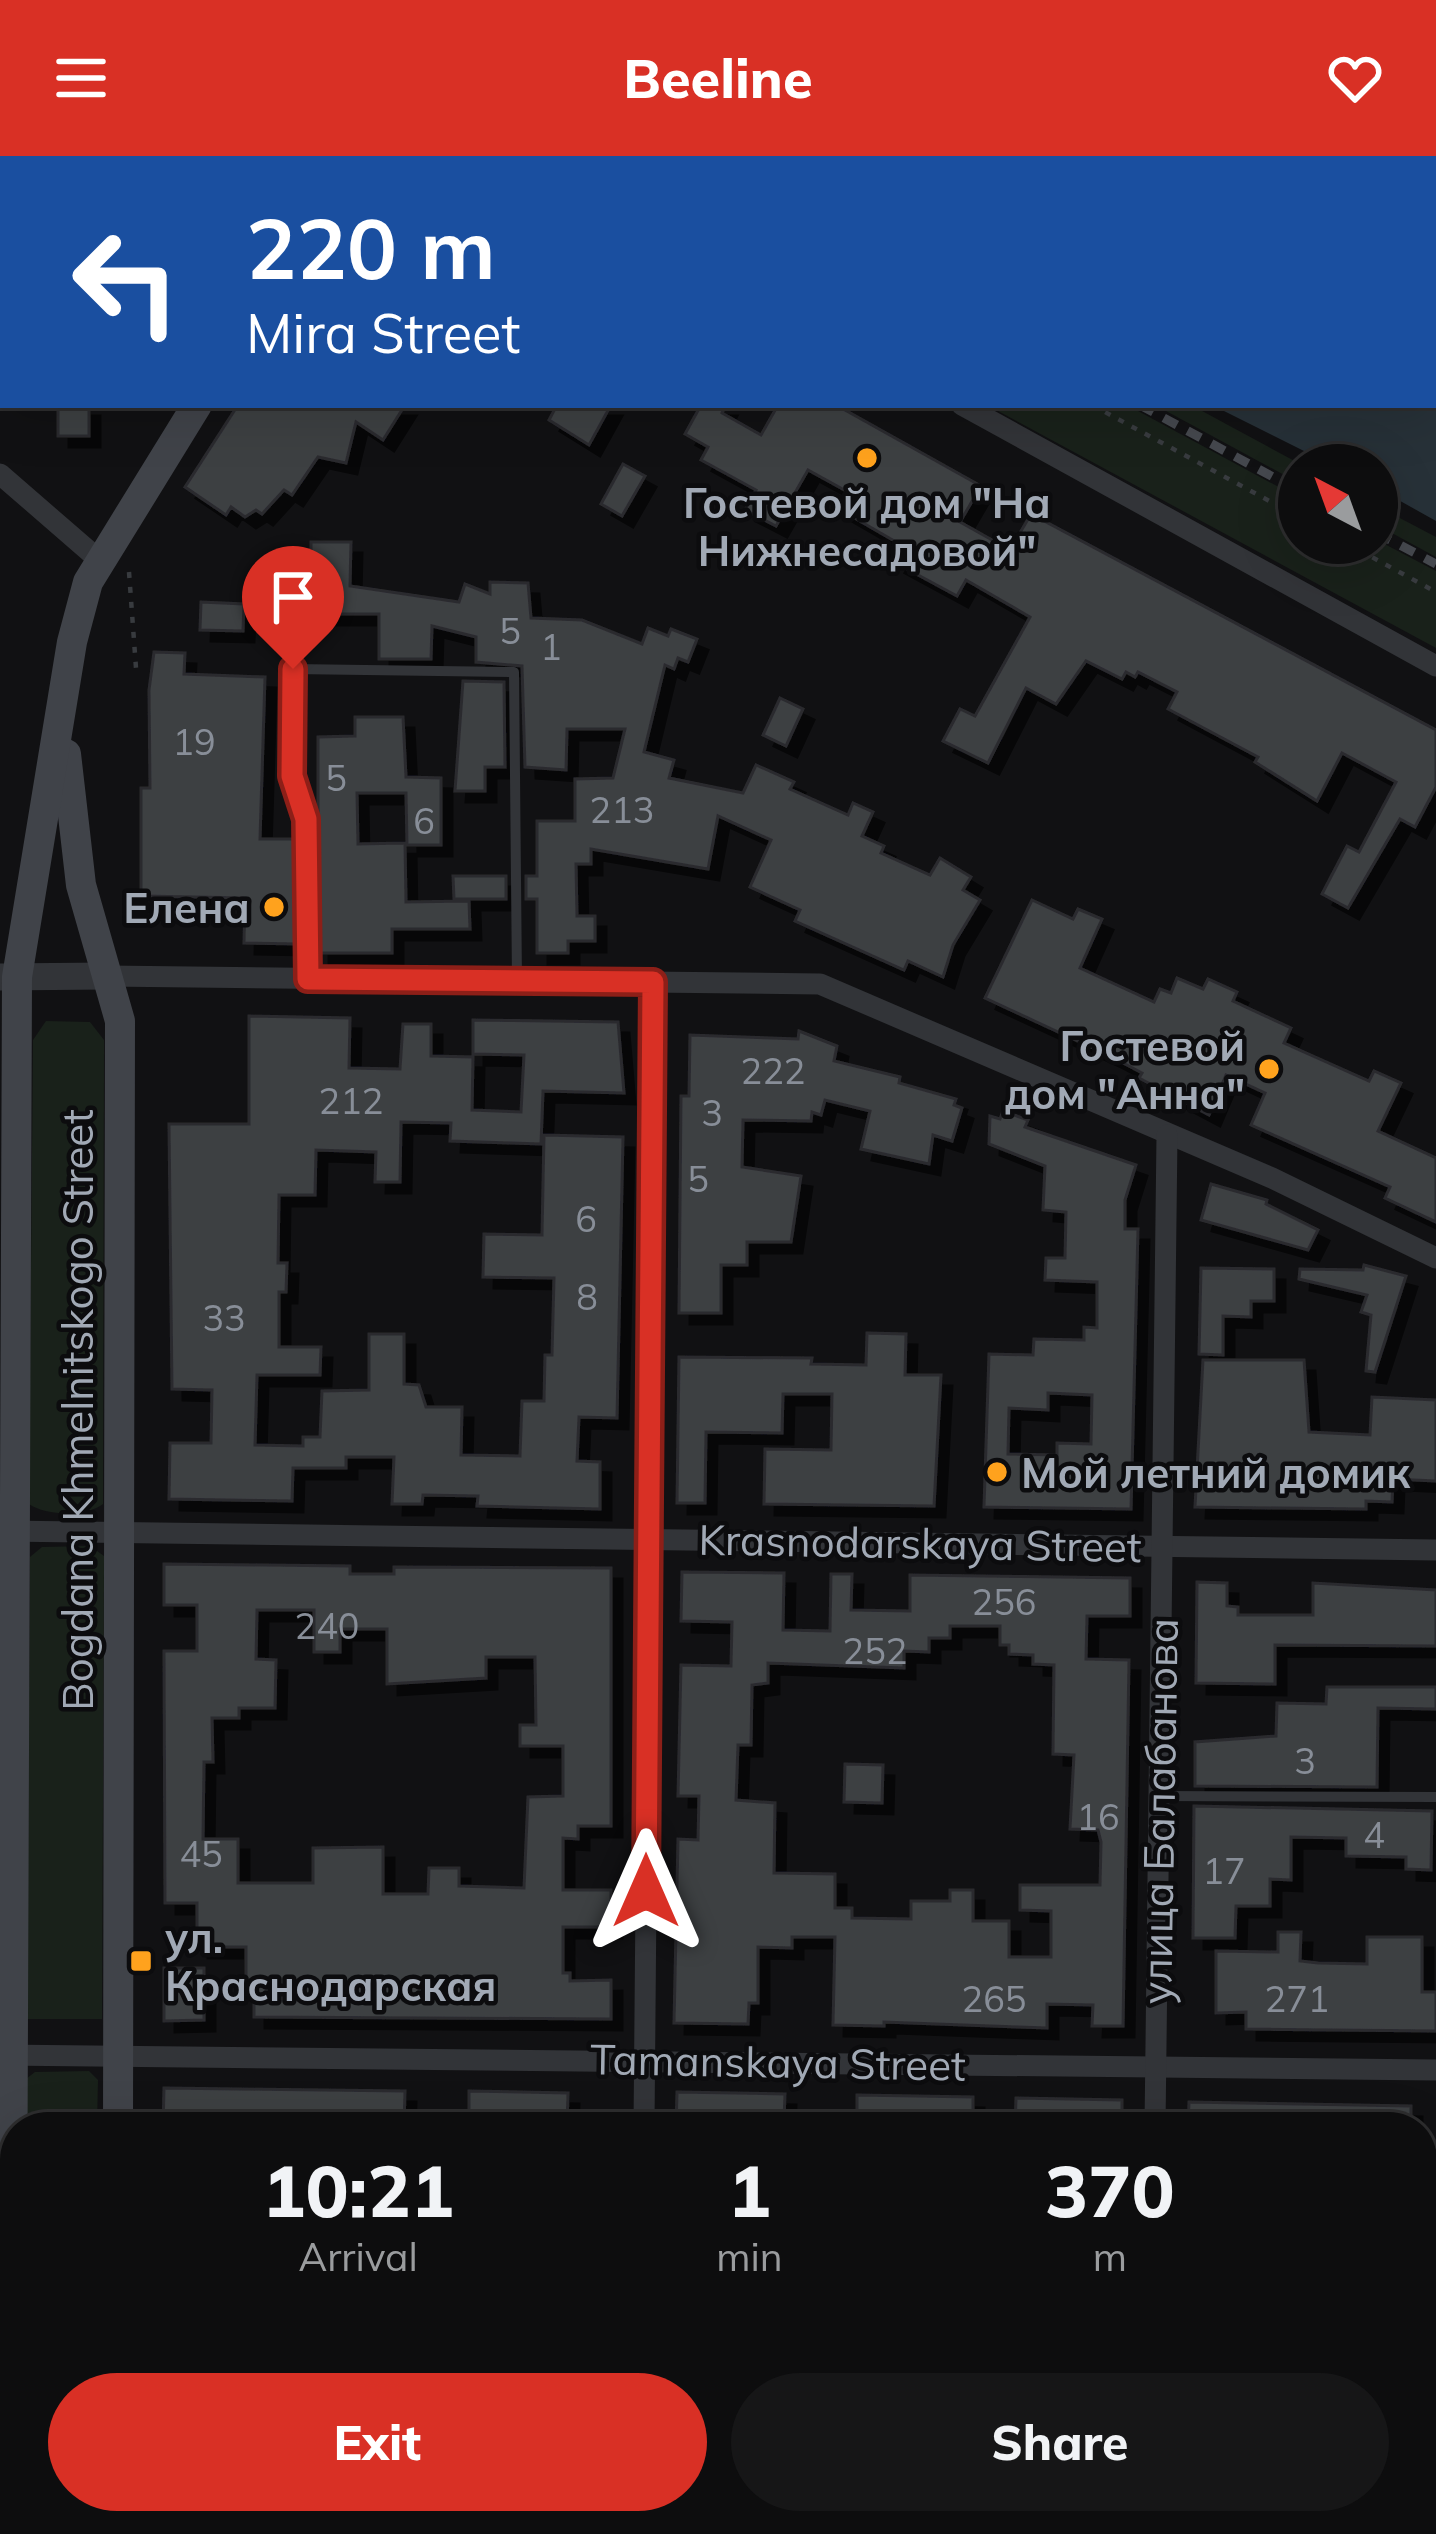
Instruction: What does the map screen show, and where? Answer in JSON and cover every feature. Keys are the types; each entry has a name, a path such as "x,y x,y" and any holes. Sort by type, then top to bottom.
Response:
{"main road":[{"name":"Bogdana Khmelnitskogo Street","path":"7,2112 9,976 81,606 113,559 195,408"},
{"name":"Bogdana Khmelnitskogo Street","path":"62,700 76,851 121,1021 118,2112"}],"street":[{"path":"967,408 1436,666"},
{"path":"0,474 113,559"},
{"path":"9,976 820,984 1272,1178 1436,1258"},
{"path":"644,2112 653,982"},
{"name":"улица Балабанова","path":"1155,2112 1167,1135"},
{"name":"Krasnodarskaya Street","path":"8,1531 1436,1550"},
{"name":"Tamanskaya Street","path":"6,2055 1436,2070"}],"lane":[{"path":"308,979 306,819 292,776 293,669 514,673 517,981"},
{"path":"1159,1796 1436,1797"}],"path":[{"path":"1097,408 1278,507"},
{"path":"113,559 136,668"},
{"path":"1385,564 1436,592"}],"shaded area":[{"path":"993,408 1133,408 1278,487 1278,562"},
{"path":"1161,408 1197,408 1278,452 1278,472"},
{"path":"1218,408 1436,408 1436,521 1398,500 1398,444 1290,444"},
{"path":"1398,517 1436,537 1436,557 1398,536"},
{"path":"1398,551 1436,571 1436,648 1281,564 1398,564"},
{"path":"46,1021 90,1022 104,1040 103,1504 77,1513 45,1511 29,1504 33,1040"},
{"path":"90,1546 104,1556 102,2019 27,2019 30,1557 42,1547"},
{"path":"89,2071 98,2080 97,2112 26,2112 26,2079 35,2072"}],"building":[{"path":"58,408 89,408 89,436 58,436"},
{"path":"236,408 403,408 383,440 356,422 346,463 318,457 292,495 284,490 262,514 256,510 245,517 231,507 226,515 185,487"},
{"path":"555,408 609,408 589,445 549,420"},
{"path":"699,408 724,408 722,413 761,435 776,408 841,408 981,486 960,522 1010,550 1031,514 1436,730 1436,787 1415,827 1400,819 1348,908 1322,894 1347,846 1359,852 1396,782 1342,753 1317,801 1255,762 1258,757 1168,709 1177,692 1138,672 1135,677 1126,672 1122,679 1086,661 1056,704 1026,688 988,763 943,741 960,709 975,716 1030,617 966,580 957,596 894,562 903,546 839,509 848,492 808,470 776,526 745,510 756,490 701,460 708,447 685,434"},
{"path":"623,464 645,476 622,516 601,504"},
{"path":"311,542 351,542 350,586 459,602 465,584 490,594 490,582 528,583 531,618 582,620 642,644 648,628 668,636 671,629 697,639 688,662 678,658 674,669 665,665 644,752 674,760 669,778 743,793 756,765 794,782 790,789 848,815 853,803 873,812 862,836 884,846 881,853 930,875 940,858 971,877 963,890 980,900 953,945 943,977 908,961 904,970 795,921 800,910 750,887 771,840 718,816 708,869 591,849 591,864 576,864 577,916 595,916 595,941 568,941 568,953 537,953 537,899 526,899 526,876 537,876 537,821 575,821 575,779 613,778 625,729 567,729 566,770 525,767 522,666 476,662 476,637 432,626 431,659 379,659 379,614 311,614"},
{"path":"201,602 244,604 243,631 200,630"},
{"path":"154,652 185,653 184,674 265,677 260,839 296,839 298,944 244,943 245,898 141,896 141,788 150,788 149,690"},
{"path":"463,681 504,682 505,767 485,767 485,791 455,791"},
{"path":"780,698 803,709 786,746 763,735"},
{"path":"355,717 403,717 406,777 441,778 441,845 407,845 406,793 357,793 358,844 405,843 406,902 469,901 470,929 392,929 392,953 318,953 318,737 355,736"},
{"path":"453,876 506,876 506,899 454,899"},
{"path":"1032,900 1073,919 1078,909 1102,919 1080,968 1154,1002 1160,989 1171,993 1177,978 1203,989 1208,979 1237,992 1233,1001 1291,1028 1284,1043 1369,1081 1374,1071 1401,1083 1378,1131 1436,1158 1436,1222 1385,1198 1390,1187 1251,1125 1265,1093 1226,1075 1209,1115 1139,1078 1142,1073 1112,1057 985,998"},
{"path":"249,1016 350,1018 349,1068 400,1069 403,1024 431,1024 431,1056 473,1057 472,1110 521,1112 524,1055 473,1054 473,1020 618,1022 624,1093 543,1091 541,1144 450,1141 451,1123 401,1122 400,1182 375,1182 376,1152 316,1150 315,1195 279,1195 278,1263 287,1263 286,1292 279,1292 279,1347 321,1347 320,1375 257,1375 255,1445 303,1446 303,1437 320,1437 322,1391 369,1390 369,1334 404,1334 404,1384 419,1385 426,1407 462,1407 461,1455 520,1456 522,1401 544,1401 545,1355 552,1355 554,1278 483,1277 484,1234 542,1235 544,1135 623,1137 617,1418 579,1417 577,1461 600,1462 600,1509 477,1506 478,1496 423,1495 422,1504 392,1504 394,1457 346,1457 346,1468 293,1468 292,1501 169,1499 170,1443 211,1443 212,1390 172,1389 169,1124 249,1124"},
{"path":"799,1031 837,1046 834,1061 900,1077 899,1083 956,1099 954,1105 962,1108 952,1141 933,1135 929,1164 861,1149 870,1111 825,1100 821,1115 812,1112 811,1121 743,1120 742,1167 801,1176 791,1242 747,1242 747,1265 721,1265 721,1313 679,1313 681,1096 689,1096 690,1035 798,1039"},
{"path":"1003,1111 1028,1120 1025,1127 1136,1165 1125,1200 1125,1229 1138,1229 1131,1509 984,1507 989,1354 1033,1355 1034,1339 1084,1340 1084,1327 1097,1328 1097,1282 1045,1280 1046,1258 1065,1258 1066,1212 1043,1210 1045,1166 989,1144 990,1116 1000,1119","holes":["1048,1393 1092,1395 1091,1444 1057,1443 1057,1455 1008,1454 1009,1408 1048,1410"]},
{"path":"1211,1184 1267,1200 1266,1204 1318,1230 1308,1250 1201,1220"},
{"path":"1364,1265 1406,1276 1375,1372 1366,1371 1371,1315 1361,1312 1367,1295 1299,1279 1300,1269 1363,1270"},
{"path":"1201,1268 1274,1269 1274,1301 1251,1301 1251,1317 1223,1316 1223,1355 1199,1354"},
{"path":"867,1333 906,1334 905,1375 941,1375 934,1506 764,1504 765,1449 831,1450 832,1394 783,1394 782,1433 706,1432 705,1503 677,1503 679,1357 812,1358 811,1364 866,1365"},
{"path":"1203,1360 1304,1360 1309,1432 1370,1435 1372,1397 1436,1400 1436,1481 1393,1479 1392,1502 1366,1501 1366,1509 1195,1507"},
{"path":"164,1564 350,1566 350,1574 394,1574 394,1567 611,1568 611,1826 578,1826 578,1839 563,1838 563,1890 611,1890 611,1927 563,1927 563,1973 570,1973 570,1981 611,1980 611,2019 254,2017 254,1987 246,1987 246,1947 197,1947 197,1903 165,1903 164,1651 197,1651 197,1605 164,1605","holes":["257,1610 314,1610 314,1652 340,1652 340,1629 387,1629 387,1684 486,1678 486,1657 535,1657 536,1725 520,1725 520,1746 563,1746 563,1796 528,1797 524,1888 459,1886 459,1868 429,1868 428,1894 383,1894 383,1847 313,1848 313,1883 238,1883 238,1839 203,1839 204,1762 213,1762 212,1718 239,1718 239,1708 275,1708 276,1660 256,1659"]},
{"path":"682,1572 784,1573 783,1630 830,1631 831,1574 852,1574 851,1610 910,1611 910,1575 1130,1578 1130,1616 1087,1616 1086,1659 1129,1660 1123,2026 1092,2026 1093,2005 1047,2004 1047,2028 884,2022 884,2026 833,2025 835,1937 792,1937 792,1948 758,1947 758,2003 749,2003 748,2024 674,2023 678,1839 698,1840 699,1796 678,1796 681,1665 731,1666 732,1622 681,1621","holes":["950,1626 1000,1626 1000,1645 1009,1645 1009,1654 1033,1655 1033,1664 1054,1665 1053,1754 1074,1755 1070,1829 1098,1830 1101,1842 1100,1885 1020,1885 1020,1910 1051,1911 1051,1957 1009,1957 1009,1921 973,1921 973,1890 950,1890 950,1901 911,1901 911,1919 852,1918 852,1908 835,1908 835,1874 774,1873 775,1803 736,1800 738,1745 751,1745 752,1685 768,1683 768,1663 904,1668 904,1651 929,1652 929,1638 950,1638"]},
{"path":"1197,1582 1227,1583 1227,1606 1238,1607 1238,1615 1313,1615 1313,1583 1436,1590 1436,1646 1275,1645 1275,1684 1196,1683"},
{"path":"1327,1687 1436,1687 1436,1709 1378,1708 1377,1787 1195,1786 1195,1742 1276,1736 1277,1703 1326,1704"},
{"path":"845,1764 883,1765 882,1803 844,1802"},
{"path":"1194,1806 1432,1811 1431,1870 1406,1869 1406,1857 1346,1856 1346,1838 1291,1837 1291,1880 1270,1879 1270,1906 1236,1906 1235,1938 1193,1938"},
{"path":"1278,1932 1301,1932 1300,1961 1318,1963 1367,1964 1367,1937 1422,1937 1422,1992 1436,1992 1436,2031 1246,2029 1246,2012 1216,2013 1216,1951 1278,1952"},
{"path":"164,1968 204,1968 204,2020 164,2021"},
{"path":"164,2088 405,2091 404,2112 163,2112"},
{"path":"469,2091 568,2093 567,2112 469,2112"},
{"path":"677,2092 785,2094 784,2112 676,2112"},
{"path":"857,2095 973,2097 973,2112 857,2112"},
{"path":"1016,2098 1122,2100 1122,2112 1016,2112"},
{"path":"1189,2102 1411,2106 1411,2112 1189,2112"}],"railway":[{"path":"1146,408 1278,480"},
{"path":"1398,544 1436,564"}],"place":[{"name":"Гостевой дом \"На Нижнесадовой\"","path":"867,458"},
{"name":"Елена","path":"274,907"},
{"name":"Гостевой дом \"Анна\"","path":"1269,1069"},
{"name":"Мой летний домик","path":"997,1472"},
{"name":"ул. Краснодарская","path":"141,1961"}],"route":[{"path":"293,669 292,776 306,819 308,979 653,982 646,1891"}]}
